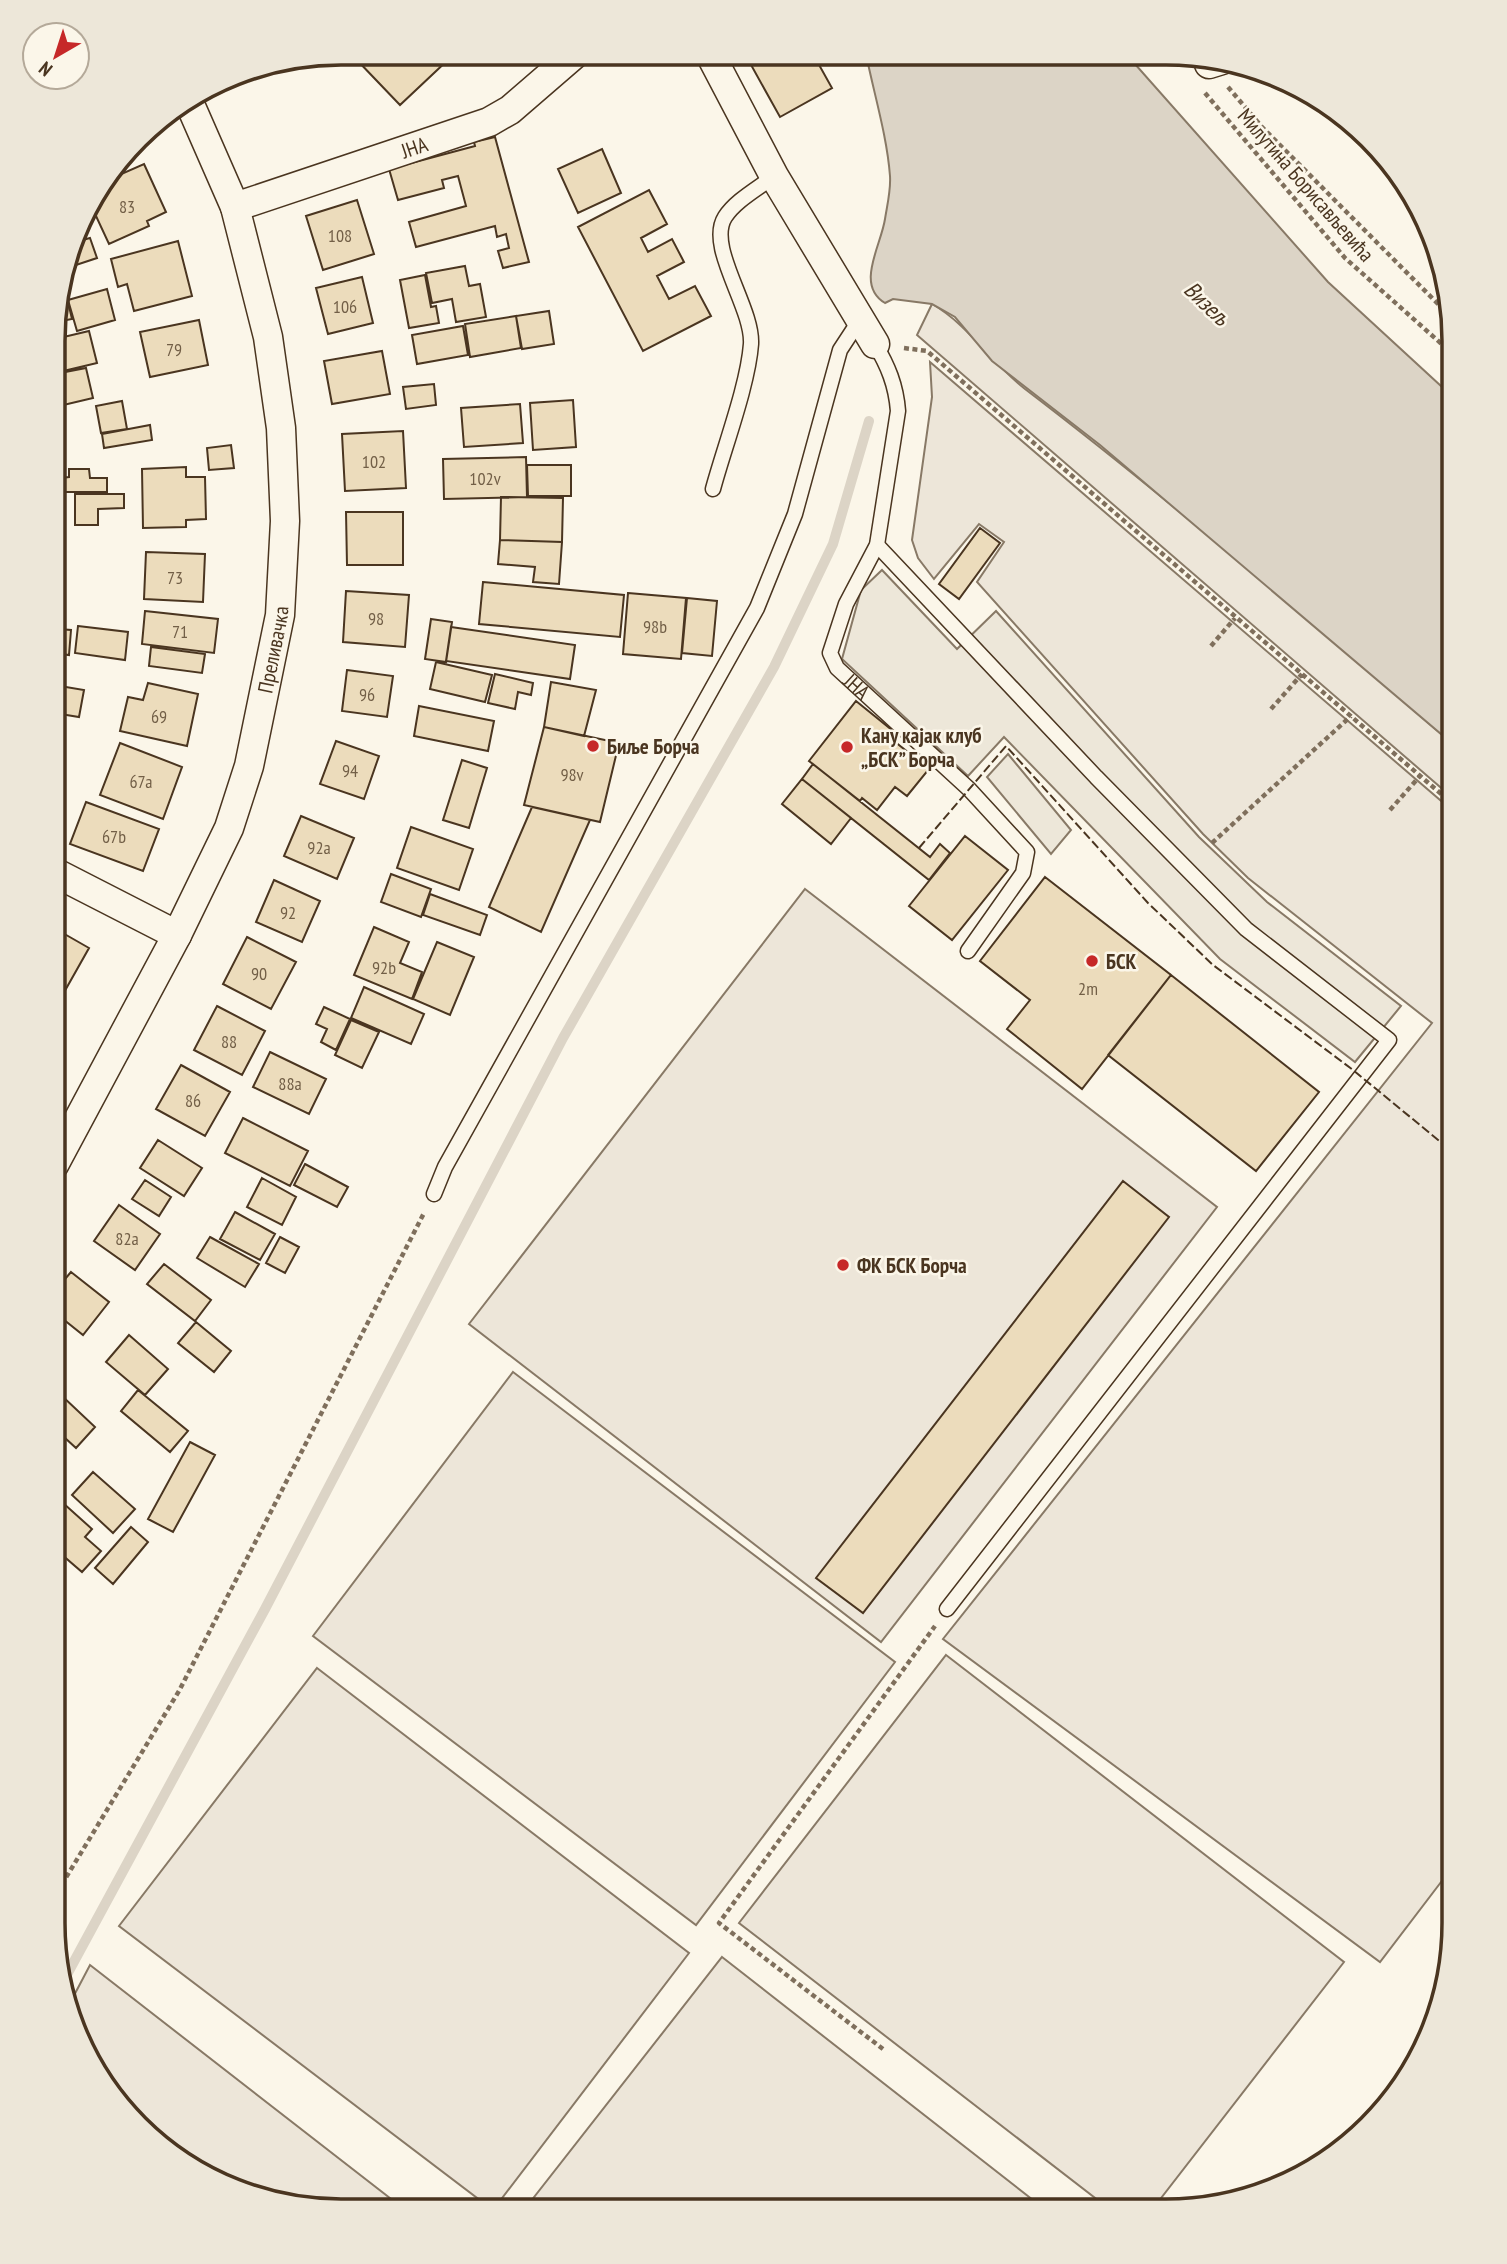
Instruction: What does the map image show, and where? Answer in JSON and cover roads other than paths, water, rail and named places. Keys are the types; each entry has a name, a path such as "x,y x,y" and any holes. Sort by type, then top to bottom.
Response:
{"street":[{"name":"ЈНА","path":"235,207 489,122 510,110 562,65"},
{"name":"ЈНА","path":"716,65 774,176 867,332"},
{"name":"Преливачка","path":"65,1144 177,935 229,828 249,766 280,615 285,521 281,428 268,337 235,207 192,108"},
{"path":"65,878 177,935"}],"lane":[{"path":"713,489 751,343 745,307 721,248 720,233 723,219 731,209 774,176"},
{"path":"434,1194 445,1167 757,608 788,538 840,350 867,332"},
{"name":"ЈНА","path":"867,332 890,371 897,390 898,411 877,545 846,604 830,647 833,664 969,789 1027,852 1023,873 968,951"},
{"path":"877,545 1096,777 1246,929 1389,1040 947,1609"}],"water":[{"name":"Визељ","path":"868,65 1136,65 1328,282 1442,387 1442,735 1100,445 992,361 955,317 932,304 893,299 885,303 876,295 872,286 872,264 883,230 890,176"}],"waterway":[{"path":"69,1971 265,1609 563,1038 774,667 833,544 869,421"}],"place":[{"name":"Биље Борча","path":"593,746"},
{"name":"Кану кајак клуб „БСК” Борча","path":"847,747"},
{"name":"БСК","path":"1092,961"},
{"name":"ФК БСК Борча","path":"843,1265"}]}
